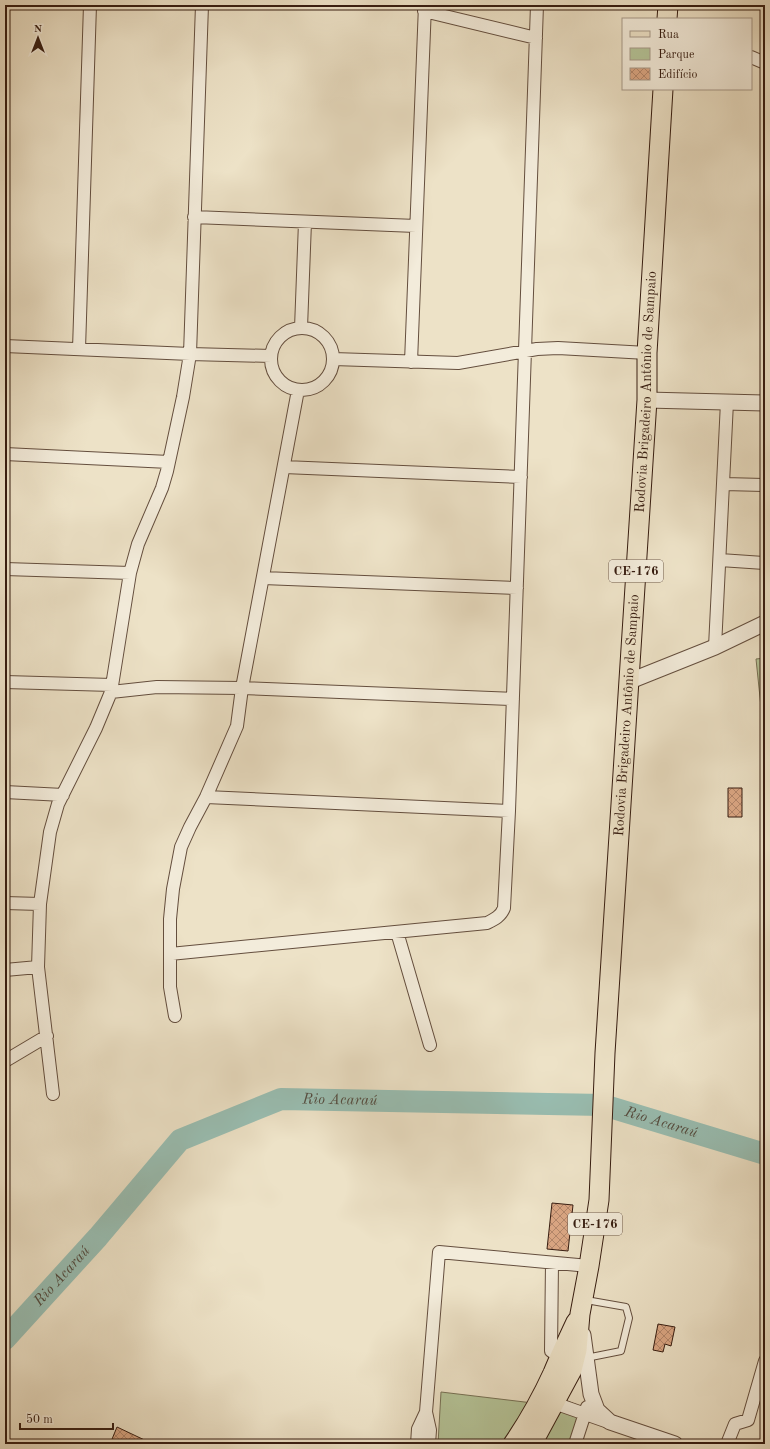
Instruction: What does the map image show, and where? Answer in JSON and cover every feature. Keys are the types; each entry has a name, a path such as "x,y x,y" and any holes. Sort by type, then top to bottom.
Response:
{"main road":[{"name":"Rodovia Brigadeiro Antônio de Sampaio","path":"589,1266 598,1200 647,400 648,353 663,90"},
{"name":"CE-176","path":"532,1444 572,1370 577,1350 582,1306 589,1266"},
{"name":"CE-176","path":"513,1444 552,1374 582,1306"}],"street":[{"path":"79,349 90,5"},
{"path":"53,1094 38,967 40,904 50,832 58,804 96,728 112,689 130,573 138,544 162,488 183,397 190,354 202,5"},
{"path":"170,954 486,922 499,916 504,908 526,352 537,5"},
{"path":"411,362 424,8 536,38"},
{"path":"752,57 765,63"},
{"path":"194,217 416,226"},
{"path":"301,328 305,222"},
{"path":"301,328 311,329 320,333 327,340 333,359 331,369 326,378 319,385 309,389 298,390 281,382 275,374 271,356 273,347 284,334 301,328"},
{"path":"5,346 271,356"},
{"path":"333,359 458,363 537,349 558,348 648,353"},
{"path":"175,1016 170,987 170,919 173,890 181,847 190,826 206,797 237,726 242,688 298,390"},
{"path":"647,400 765,403"},
{"path":"715,647 727,402"},
{"path":"5,454 169,462"},
{"path":"284,467 521,477"},
{"path":"724,484 765,485"},
{"path":"720,560 765,563"},
{"path":"5,568 130,573"},
{"path":"263,578 517,588"},
{"path":"630,681 715,647 765,623"},
{"path":"5,682 112,689 158,687 242,688 513,699"},
{"path":"5,792 63,795"},
{"path":"206,797 509,811"},
{"path":"5,903 40,904"},
{"path":"397,932 430,1045"},
{"path":"5,970 38,967"},
{"path":"5,1061 47,1036"},
{"path":"429,1444 430,1430 426,1412 439,1252 589,1266"},
{"path":"552,1263 551,1351 559,1356"},
{"path":"582,1306 586,1358 591,1394 597,1410 610,1422"},
{"path":"727,1444 735,1424 748,1420 765,1361"},
{"path":"575,1444 591,1394"},
{"path":"554,1403 676,1444"},
{"path":"417,1444 418,1429 426,1412"}],"lane":[{"path":"582,1306 626,1307 629,1318 621,1352 586,1358"}],"green space":[{"path":"765,658 765,706 761,707 756,659"},
{"path":"441,1392 533,1403 506,1444 438,1444"},
{"path":"565,1400 582,1407 571,1444 537,1444"}],"building":[{"path":"728,788 742,788 742,817 728,817"},
{"path":"552,1203 573,1205 568,1251 547,1249"},
{"path":"658,1324 675,1327 671,1346 665,1344 663,1352 653,1350"},
{"path":"117,1427 153,1444 110,1444"}],"waterway":[{"name":"Rio Acaraú","path":"5,1339 98,1237 180,1140 281,1099 603,1105 765,1154"}]}
